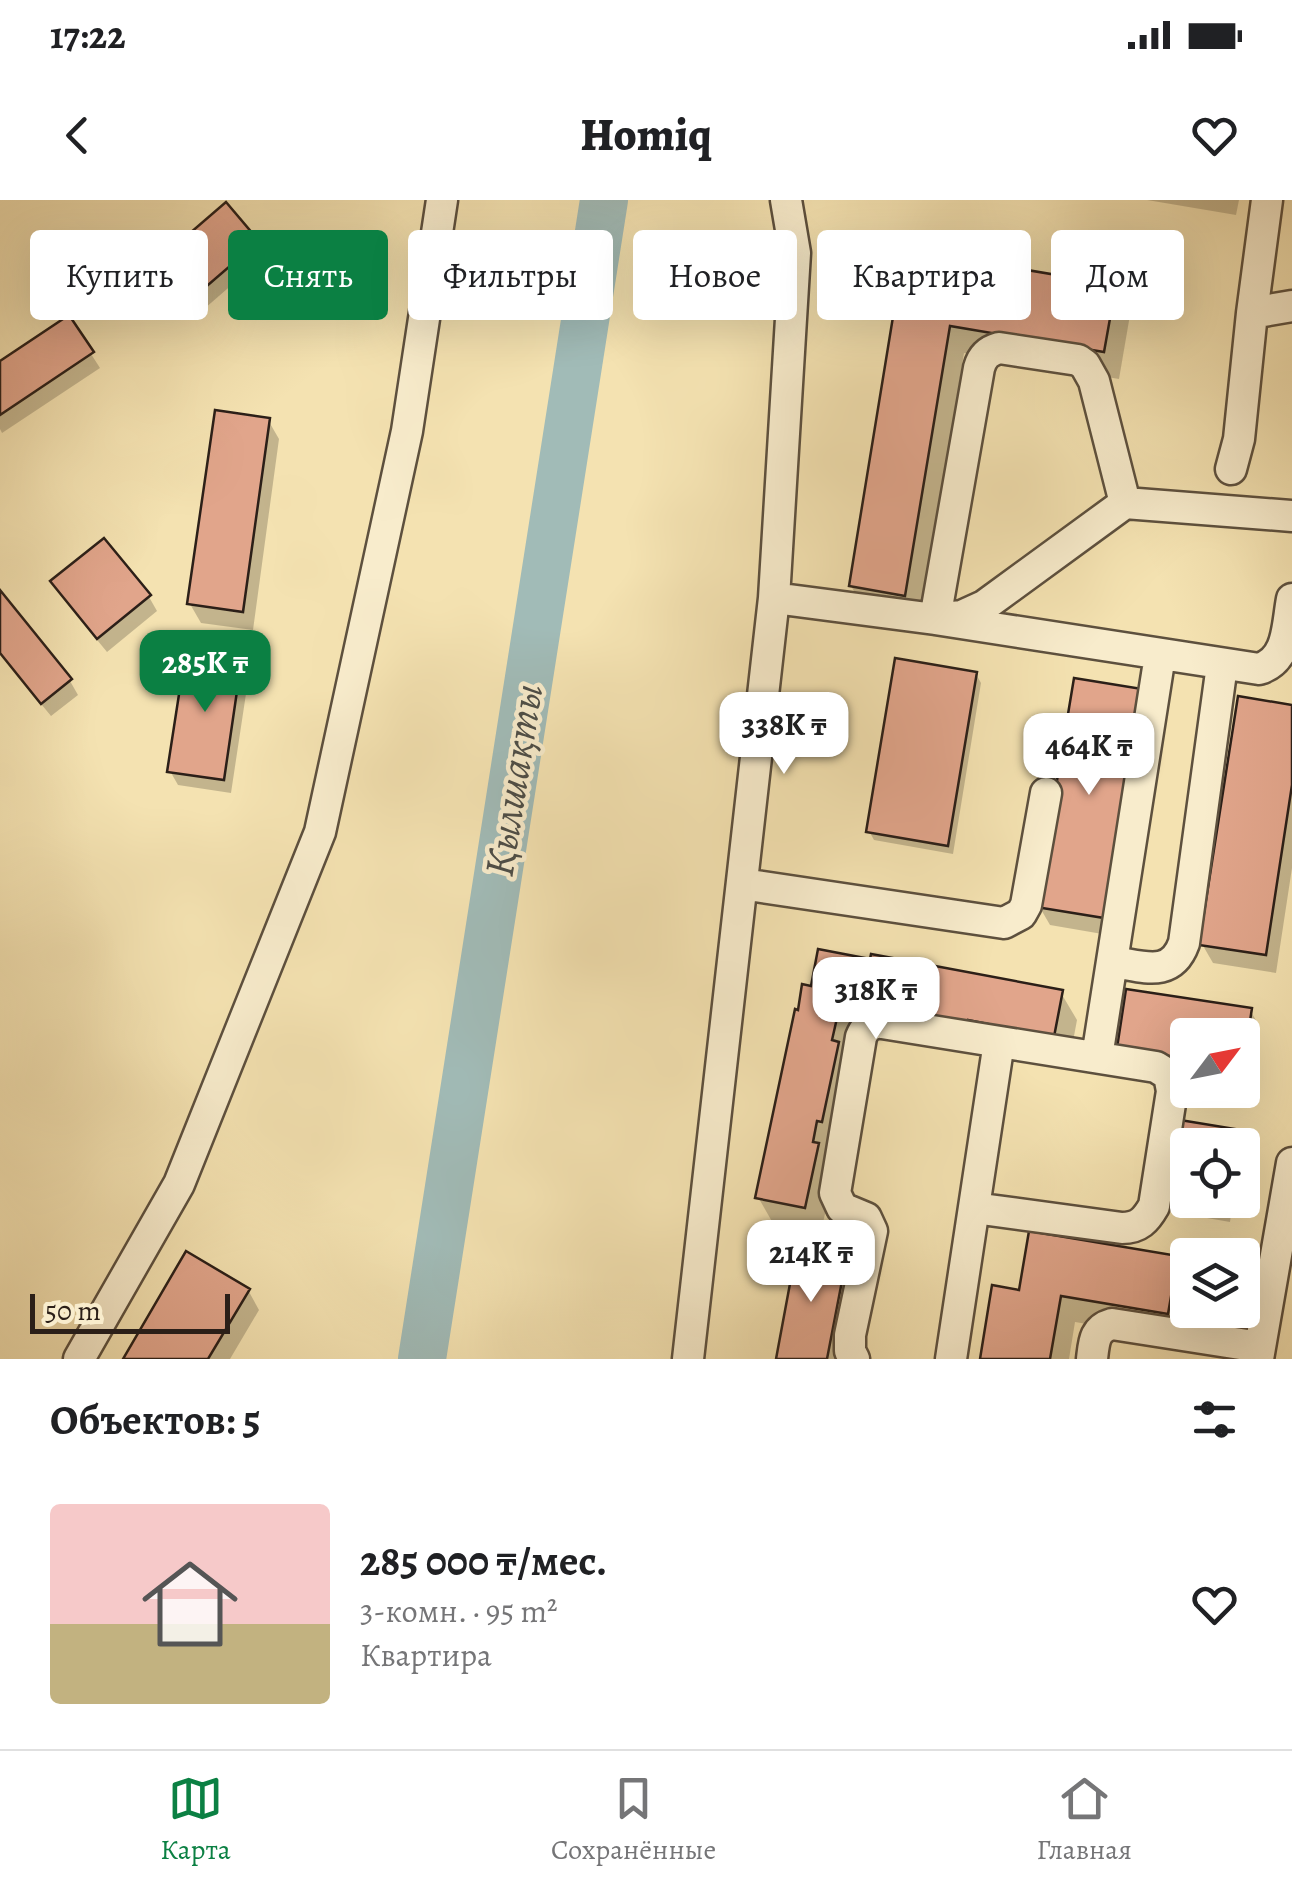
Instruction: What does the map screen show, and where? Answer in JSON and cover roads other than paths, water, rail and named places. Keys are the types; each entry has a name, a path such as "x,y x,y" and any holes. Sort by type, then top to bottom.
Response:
{"street":[{"path":"78,1359 179,1184 320,832 408,431 442,200"},
{"path":"688,1359 774,598 795,253 786,200"},
{"path":"1231,469 1239,439 1267,200"},
{"path":"1252,313 1292,306"},
{"path":"934,619 981,362 991,350 1071,359 1085,366 1094,381 1125,503"},
{"path":"934,619 962,616 984,606 1125,503 1292,516"},
{"path":"774,598 1259,669 1278,659 1292,599"},
{"path":"1098,1057 1160,655"},
{"path":"1113,962 1165,967 1174,962 1184,943 1222,665"},
{"path":"742,884 1004,922 1021,914 1026,905 1046,792"},
{"path":"854,1359 850,1335 872,1230 866,1218 842,1208 836,1193 864,1030 882,1023 1156,1067 1168,1075 1172,1083 1154,1206 1147,1218 1132,1228 1122,1228 974,1208"},
{"path":"951,1359 1000,1042"},
{"path":"1092,1359 1099,1330 1112,1324 1258,1353 1292,1163"}],"waterway":[{"name":"Қылшақты","path":"422,1359 604,200"}]}
